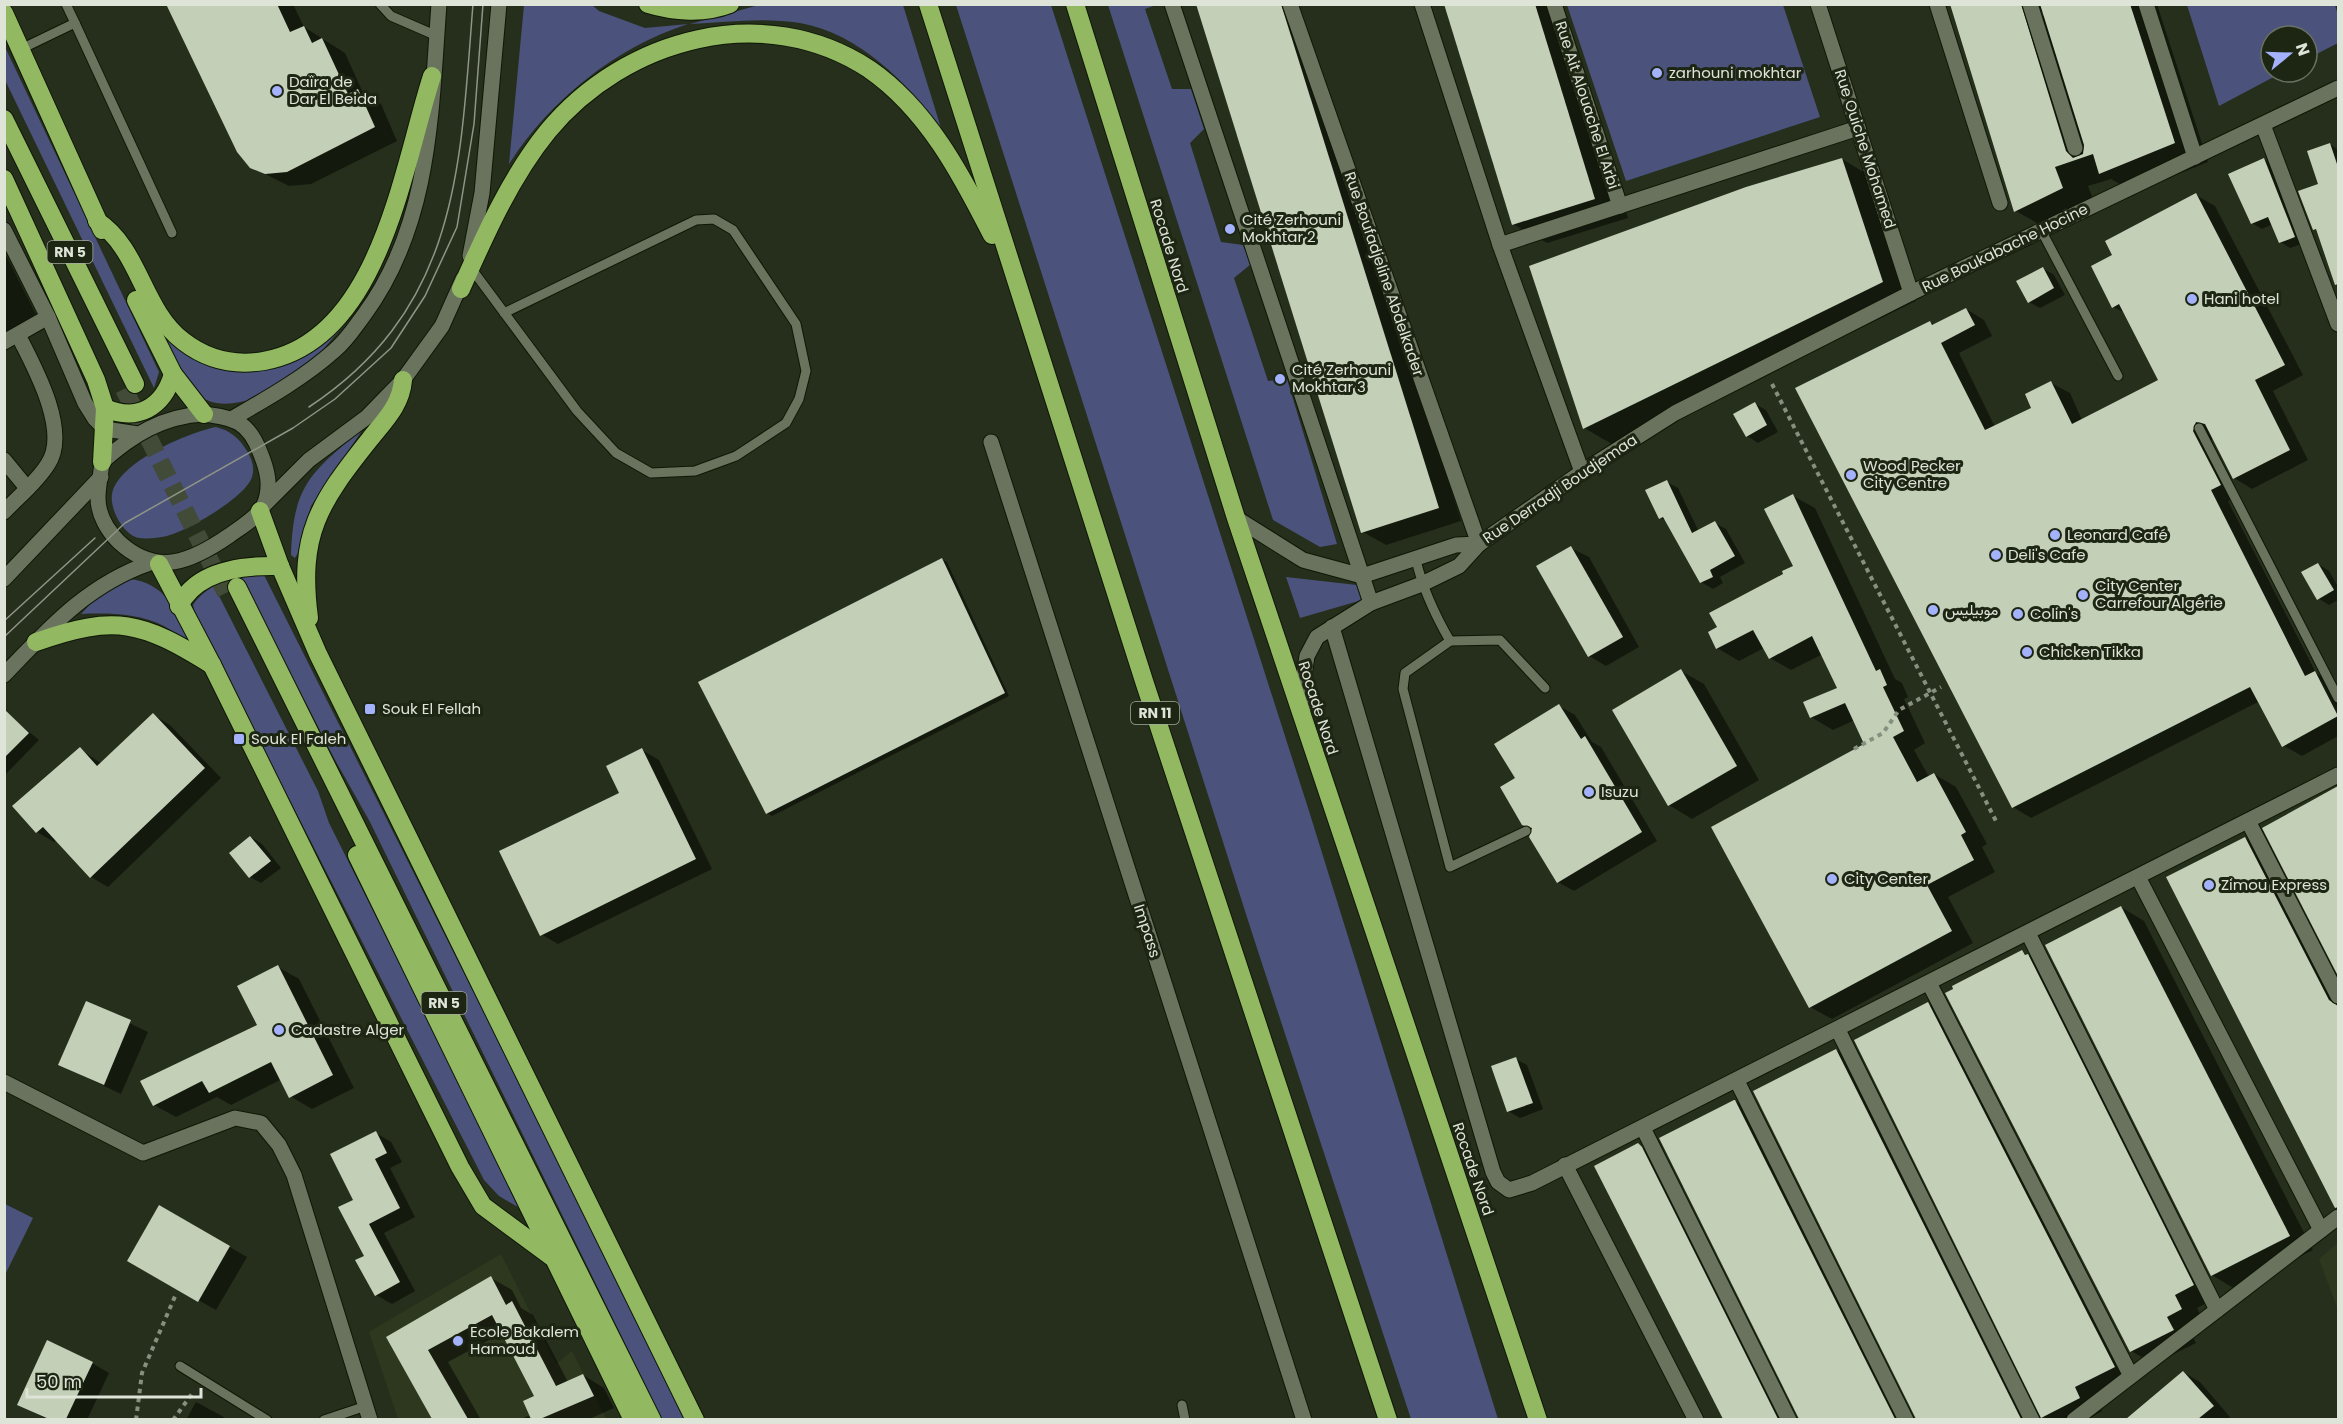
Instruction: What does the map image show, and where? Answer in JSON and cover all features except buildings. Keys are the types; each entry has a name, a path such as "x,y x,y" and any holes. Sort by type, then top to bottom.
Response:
{"highway":[{"path":"648,4 675,10 698,10 730,4"},
{"name":"RN 11","path":"928,4 1149,695 1388,1419"},
{"name":"Rocade Nord","path":"1075,4 1236,518 1538,1419"},
{"path":"4,14 97,220 173,374 204,414"},
{"path":"461,289 530,155 563,115 592,88 614,70 665,47 690,40 745,31 814,42 868,69 885,82 924,121 967,185 1017,284"},
{"path":"97,220 120,241 156,312 183,342 209,357 234,363 279,358 313,342 328,330 348,306 367,273 392,213 432,76"},
{"name":"RN 5","path":"4,119 129,387 4,142"},
{"path":"4,178 86,356 105,408 101,470"},
{"path":"105,408 126,415 148,410 160,402 173,374"},
{"path":"318,654 309,623 304,577 313,525 336,482 399,402 403,380"},
{"path":"262,508 280,566 318,654 695,1419"},
{"name":"RN 5","path":"155,563 213,667 460,1167 483,1206 555,1260"},
{"path":"179,606 188,592 208,578 244,566 280,566"},
{"name":"RN 5","path":"633,1419 232,590 652,1419"},
{"path":"36,642 78,628 117,624 164,638 213,667"}],"street":[{"path":"232,418 299,378 337,349 388,280 410,224 422,185 432,108 432,76 439,4"},
{"path":"4,675 87,595 121,573 155,563 182,559 210,548 244,525 309,460 367,417 403,380 442,326 461,289 473,244 482,193 499,4"},
{"path":"1172,4 1371,603"},
{"name":"Rue Boufadjeline Abdelkader","path":"1290,4 1479,544"},
{"path":"1422,4 1500,245 1582,472"},
{"name":"Rue Ait Alouache El Arbi","path":"1554,4 1620,206"},
{"name":"Rue Ouiche Mohamed","path":"1818,4 1911,293"},
{"path":"1937,4 2000,203"},
{"path":"2030,4 2075,148"},
{"path":"2146,4 2194,157"},
{"name":"Rue Boukabache Hocine","path":"1675,413 1911,293 2338,88"},
{"path":"2263,124 2338,324"},
{"path":"1500,245 1858,128"},
{"path":"4,230 48,317 85,403 105,429 138,434"},
{"path":"4,342 48,317"},
{"path":"4,512 49,463 56,436 38,374 18,335"},
{"name":"Rue Derradji Boudjemaa","path":"1362,576 1416,560 1456,544 1479,544 1582,472 1675,413"},
{"path":"4,579 101,470 138,434 174,418 204,414 232,418 245,428 255,441 268,471 269,486 262,508"},
{"name":"Impass","path":"990,442 1304,1419"},
{"path":"4,460 27,488"},
{"path":"101,470 98,500 106,528 133,555 155,563"},
{"path":"1236,518 1303,560 1362,576"},
{"path":"1306,731 1302,688 1307,656 1317,637 1371,603 1422,584 1459,566 1479,544"},
{"path":"1332,627 1493,1172 1498,1182 1509,1190 1532,1183 1737,1081 2338,775"},
{"path":"2248,821 2338,996"},
{"path":"2138,877 2321,1230"},
{"path":"2028,933 2217,1310"},
{"path":"1929,983 2131,1376"},
{"path":"1838,1030 2032,1419"},
{"path":"1737,1081 1906,1419"},
{"path":"4,1082 143,1153 235,1118 261,1123 279,1145 294,1175 368,1413"},
{"path":"1643,1128 1789,1419"},
{"path":"1565,1165 1696,1419"},
{"path":"2074,1419 2338,1217"}],"lane":[{"path":"66,4 172,233"},
{"path":"380,4 391,16 437,36"},
{"path":"21,49 75,24"},
{"path":"471,267 504,313 577,411 616,453 651,473 695,471 736,456 786,423 800,399 806,371 796,324 733,230 714,219 696,220 504,313"},
{"path":"2041,230 2118,376"},
{"path":"2199,428 2338,698"},
{"path":"1416,560 1422,584 1434,613 1450,641"},
{"path":"1526,831 1449,867 1403,689 1406,673 1450,641 1500,640 1545,688"},
{"path":"180,1366 267,1419"},
{"path":"1182,1405 1185,1419"},
{"path":"324,1419 368,1413"}],"path":[{"path":"1764,368 1996,821"},
{"path":"1854,749 1883,733 1899,710 1941,687"},
{"path":"135,1419 142,1373 176,1294"},
{"path":"173,1419 203,1380"}],"shaded area":[{"path":"524,5 592,5 599,11 645,28 688,24 635,47 587,79 544,118 509,164"},
{"path":"759,5 903,5 941,128 913,94 880,62 862,49 822,29 800,23 773,20 690,24"},
{"path":"956,5 1051,5 1309,811 1498,1419 1411,1419 1253,936"},
{"path":"1108,5 1156,5 1145,9 1172,89 1191,89 1204,129 1190,143 1221,242 1243,245 1251,264 1234,278 1268,381 1287,379 1337,544 1320,547 1273,520"},
{"name":"zarhouni mokhtar","path":"1567,5 1783,5 1820,117 1626,181"},
{"path":"2187,5 2335,5 2338,15 2338,43 2319,53 2319,24 2259,24 2260,84 2219,106"},
{"path":"5,47 159,372 154,388 5,80"},
{"path":"346,323 299,374 281,387 257,398 231,403 209,401 194,390 187,382 163,334 192,358 237,372 268,369 299,359"},
{"path":"216,427 234,436 249,454 253,470 247,485 215,512 176,533 164,537 139,538 133,536 122,526 112,504 113,490 119,479 143,458 189,435"},
{"path":"363,429 311,506 295,558 291,555 296,512 308,482 330,457"},
{"path":"241,572 263,573 688,1419 662,1419 370,822 334,758 242,578 216,590 318,791 329,823 523,1210 499,1196 484,1180 196,617 193,605 203,594"},
{"path":"1286,577 1357,585 1362,600 1300,618"},
{"path":"128,579 141,581 161,592 169,600 192,642 144,618 113,614 81,614 99,595"},
{"path":"5,1204 33,1218 5,1275"},
{"path":"2338,1243 2338,1310 2319,1259"},
{"name":"Ecole Bakalem Hamoud","path":"501,1254 556,1364 572,1351 606,1419 398,1419 369,1332"}],"tunnel":[{"path":"124,389 226,593"}],"tram line":[{"path":"309,407 359,368 396,325 424,278 443,229 455,176 463,121 473,4"},
{"path":"4,637 125,523 293,428 335,399 391,348 425,296 457,227 474,124 483,4"},
{"path":"4,621 95,538"}],"place":[{"name":"zarhouni mokhtar","path":"1657,73"},
{"name":"Daïra de Dar El Beida","path":"277,91"},
{"name":"Cité Zerhouni Mokhtar 2","path":"1230,229"},
{"name":"Hani hotel","path":"2192,299"},
{"name":"Cité Zerhouni Mokhtar 3","path":"1280,379"},
{"name":"Wood Pecker City Centre","path":"1851,475"},
{"name":"Leonard Café","path":"2055,535"},
{"name":"Deli's Cafe","path":"1996,555"},
{"name":"City Center Carrefour Algérie","path":"2083,595"},
{"name":"موبيليس","path":"1933,610"},
{"name":"Colin's","path":"2018,614"},
{"name":"Chicken Tikka","path":"2027,652"},
{"name":"Souk El Fellah","path":"370,709"},
{"name":"Souk El Faleh","path":"239,739"},
{"name":"Isuzu","path":"1589,792"},
{"name":"City Center","path":"1832,879"},
{"name":"Zimou Express","path":"2209,885"},
{"name":"Cadastre Alger","path":"279,1030"},
{"name":"Ecole Bakalem Hamoud","path":"458,1341"}]}
